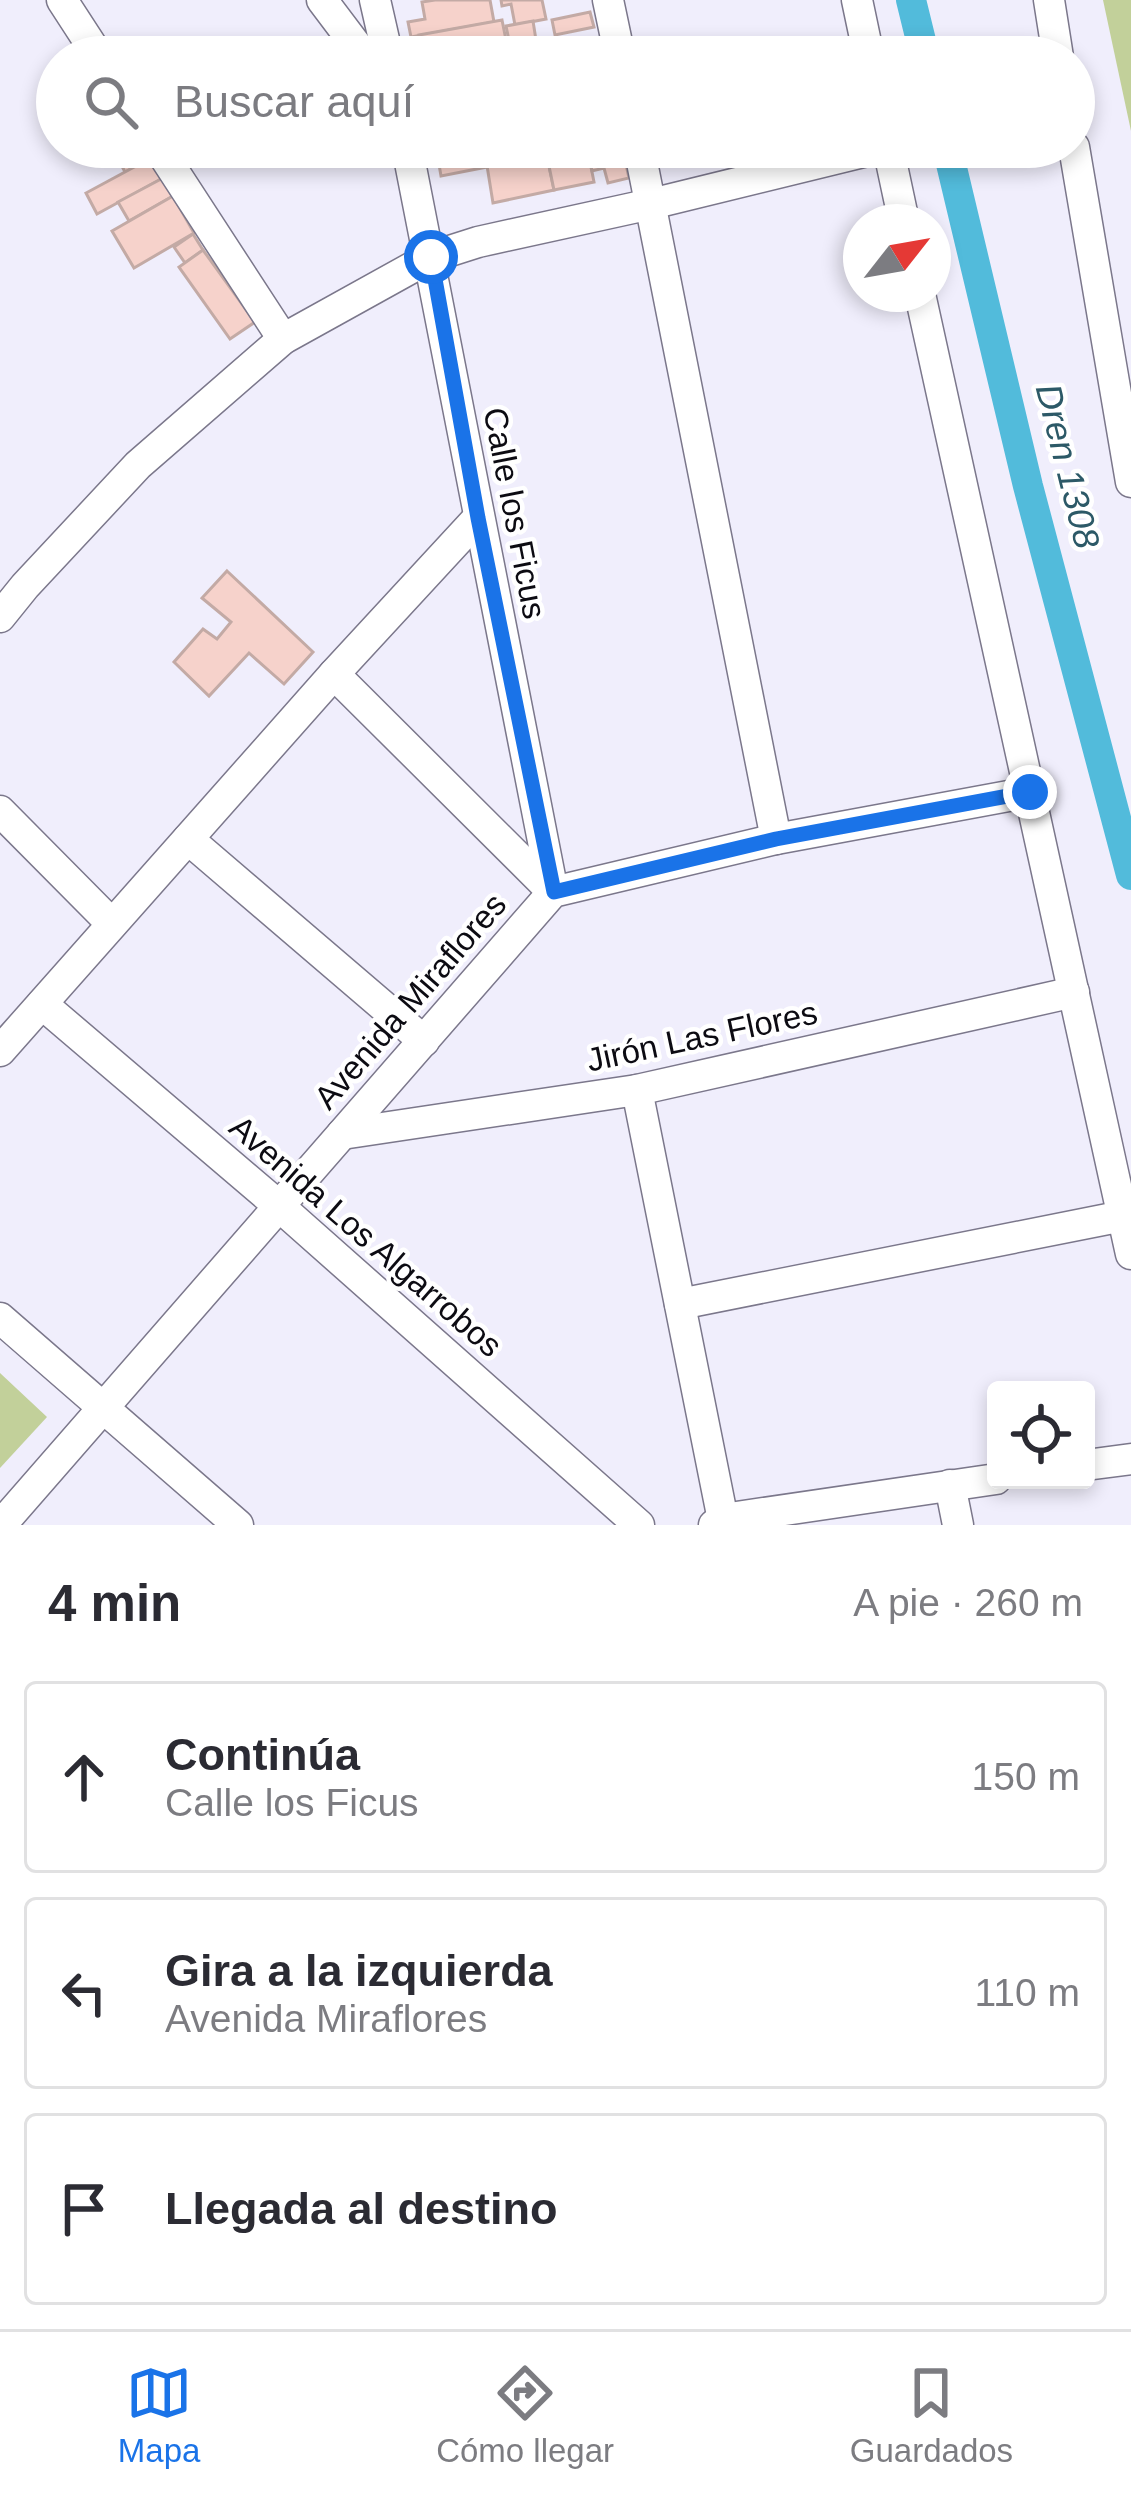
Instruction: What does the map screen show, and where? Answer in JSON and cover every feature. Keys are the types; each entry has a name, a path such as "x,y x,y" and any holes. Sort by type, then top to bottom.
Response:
{"street":[{"path":"62,0 85,36"},
{"path":"322,0 349,36"},
{"path":"375,0 383,36"},
{"path":"608,0 616,36"},
{"path":"857,0 865,36"},
{"path":"1048,0 1054,36"},
{"path":"172,168 283,339"},
{"name":"Calle los Ficus","path":"412,168 554,892"},
{"path":"643,168 776,839"},
{"path":"0,616 138,466 283,339 431,257 799,168"},
{"path":"891,168 900,204"},
{"path":"1078,168 1131,482"},
{"path":"924,312 1131,1254"},
{"path":"0,1051 478,518"},
{"path":"334,674 554,892"},
{"name":"Avenida Miraflores","path":"1,1525 554,892 776,839 1030,792"},
{"path":"0,812 112,924"},
{"path":"188,839 424,1041"},
{"name":"Jirón Las Flores","path":"342,1134 637,1090 1074,992"},
{"name":"Avenida Los Algarrobos","path":"42,1004 279,1206 639,1525"},
{"path":"637,1090 721,1523 987,1480"},
{"path":"680,1304 1123,1216"},
{"path":"0,1318 238,1525"},
{"path":"1095,1465 1131,1459"},
{"path":"950,1485 958,1525"}],"green space":[{"path":"1103,0 1131,0 1131,131"},
{"path":"0,1373 47,1417 0,1468"}],"building":[{"path":"490,0 494,22 411,36 408,22 425,19 422,2"},
{"path":"501,0 542,0 546,19 515,25 511,4 502,6"},
{"path":"590,12 594,27 555,35 552,20"},
{"path":"502,20 505,36 419,36"},
{"path":"533,21 535,36 508,36 506,26"},
{"path":"132,168 157,168 163,178 97,214 86,193"},
{"path":"440,168 482,168 441,176"},
{"path":"487,168 549,168 554,190 493,203"},
{"path":"549,168 591,168 594,182 554,190"},
{"path":"604,168 627,168 629,178 608,183"},
{"path":"163,178 173,196 129,221 118,202"},
{"path":"173,196 194,233 134,268 112,231"},
{"path":"193,234 203,250 185,263 174,247"},
{"path":"203,250 255,322 230,339 179,267"},
{"path":"227,571 313,652 284,684 249,653 209,696 174,662 203,629 217,639 231,622 202,598"}],"waterway":[{"name":"Dren 1308","path":"911,0 920,36"},
{"name":"Dren 1308","path":"952,168 1028,486 1131,875"}],"route":[{"path":"431,257 554,892 776,839 1030,792"}]}
